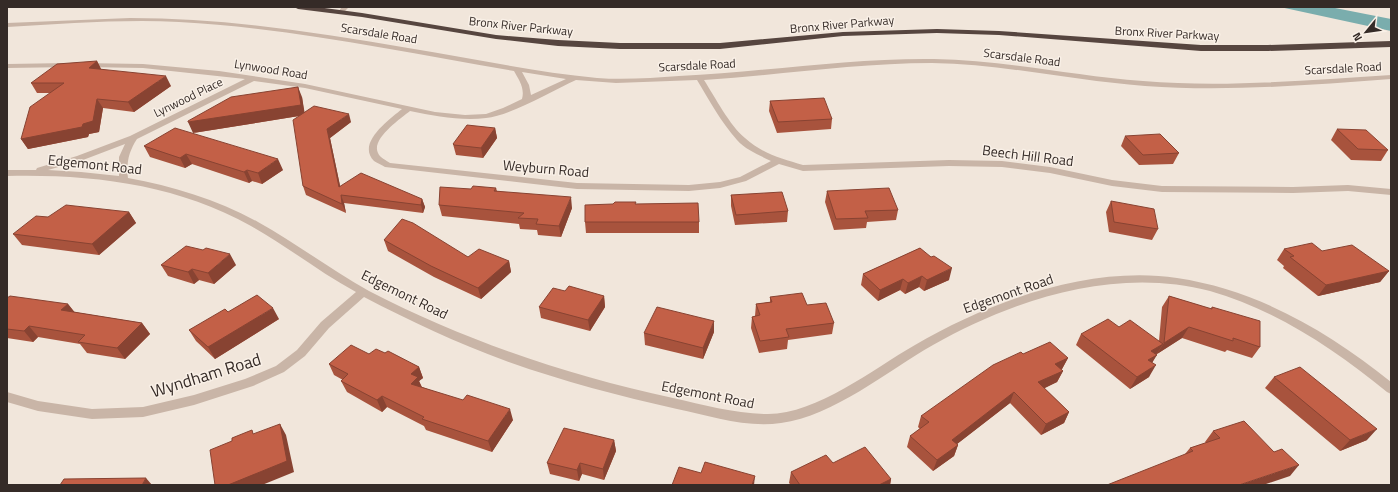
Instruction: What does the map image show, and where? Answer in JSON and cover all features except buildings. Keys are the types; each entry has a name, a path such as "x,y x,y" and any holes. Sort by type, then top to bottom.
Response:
{"highway":[{"name":"Bronx River Parkway","path":"298,7 344,10 496,37 558,43 620,46 720,46 843,34 937,30 999,33 1128,44 1201,48 1276,48 1391,44"}],"street":[{"name":"Scarsdale Road","path":"7,25 144,20 201,22 373,43 517,70 576,77 627,80 699,78 865,64 928,61 972,63 1115,81 1172,86 1237,85 1391,77"},
{"name":"Lynwood Road","path":"7,66 143,66 219,73 305,86 445,116 477,117 496,114 576,77"},
{"path":"517,70 527,86 528,93 526,100"},
{"name":"Lynwood Place","path":"29,172 74,160 134,137 253,78"},
{"name":"Beech Hill Road","path":"699,78 723,116 740,139 753,149 778,161 803,168 816,169 942,163 1002,164 1050,170 1112,183 1162,189 1293,190 1348,188 1391,192"},
{"name":"Weyburn Road","path":"408,109 385,128 373,145 371,151 373,156 381,163 577,186 689,188 720,185 743,179 778,161"},
{"path":"124,179 122,164 128,145 134,137"},
{"name":"Edgemont Road","path":"7,174 29,172 124,179 174,191 202,201 260,227 325,270 363,292 418,319 510,358 625,392 709,410 764,419 799,415 818,408 939,337 994,310 1062,290 1101,282 1142,278 1185,282 1259,304 1285,317 1336,347 1391,389"},
{"name":"Wyndham Road","path":"7,397 38,406 92,414 144,412 194,400 249,383 280,369 301,353 325,325 363,292"}],"water":[{"path":"1280,7 1330,7 1391,19 1391,31"}]}
